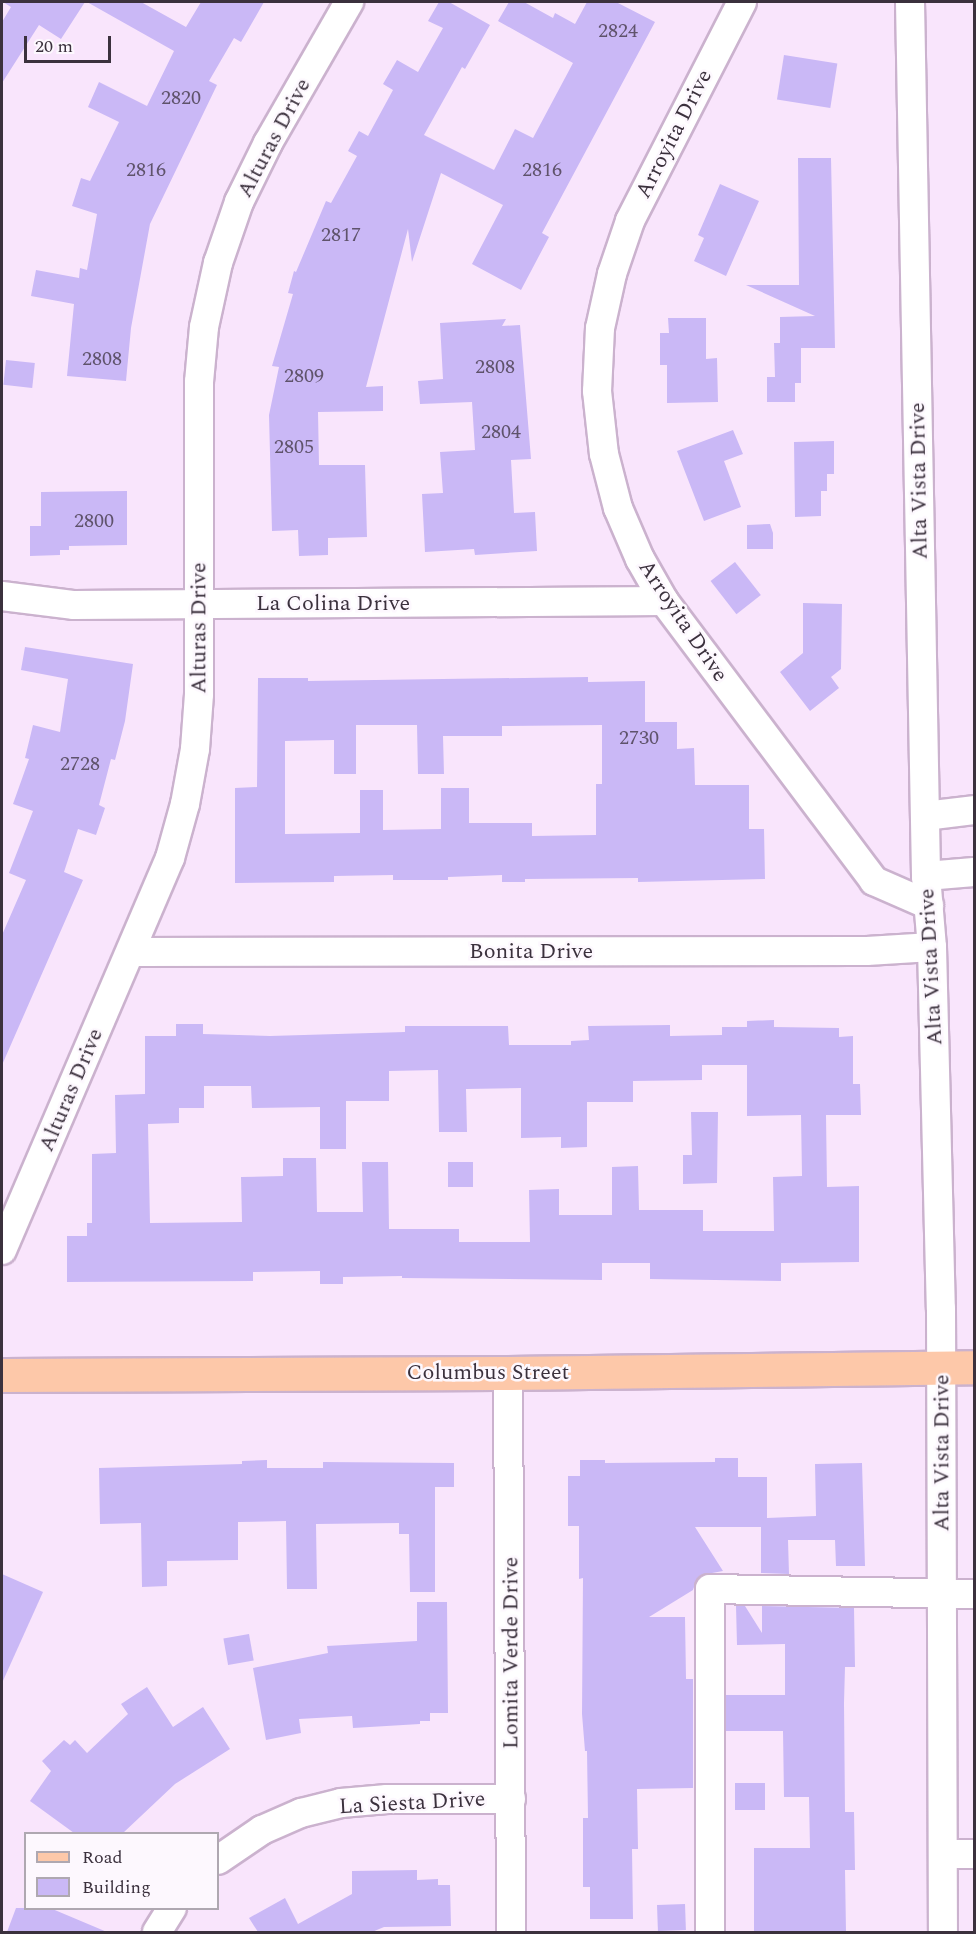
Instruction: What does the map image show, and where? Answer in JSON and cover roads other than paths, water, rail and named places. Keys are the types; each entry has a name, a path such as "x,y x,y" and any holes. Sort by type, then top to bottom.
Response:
{"main road":[{"name":"Columbus Street","path":"2,1375 508,1373 975,1367"}],"street":[{"name":"Alturas Drive","path":"2,1250 170,858 185,804 195,749 200,694 199,382 204,327 218,263 239,202 268,143 349,2"},
{"name":"Arroyita Drive","path":"742,2 630,221 612,274 600,328 597,391 604,454 618,508 639,559 664,601 874,881 929,905"},
{"name":"Alta Vista Drive","path":"910,2 926,876 932,947 941,1368 943,1932"},
{"name":"La Colina Drive","path":"2,596 74,605 664,601"},
{"path":"926,816 975,810"},
{"path":"926,876 975,872"},
{"name":"Bonita Drive","path":"130,952 867,951 932,947"},
{"name":"Lomita Verde Drive","path":"508,1373 511,1932"},
{"path":"710,1932 710,1589 975,1594"},
{"name":"La Siesta Drive","path":"219,1859 262,1830 301,1814 341,1803 387,1799 511,1799"},
{"path":"943,1854 975,1854"},
{"path":"157,1932 171,1910"}]}
